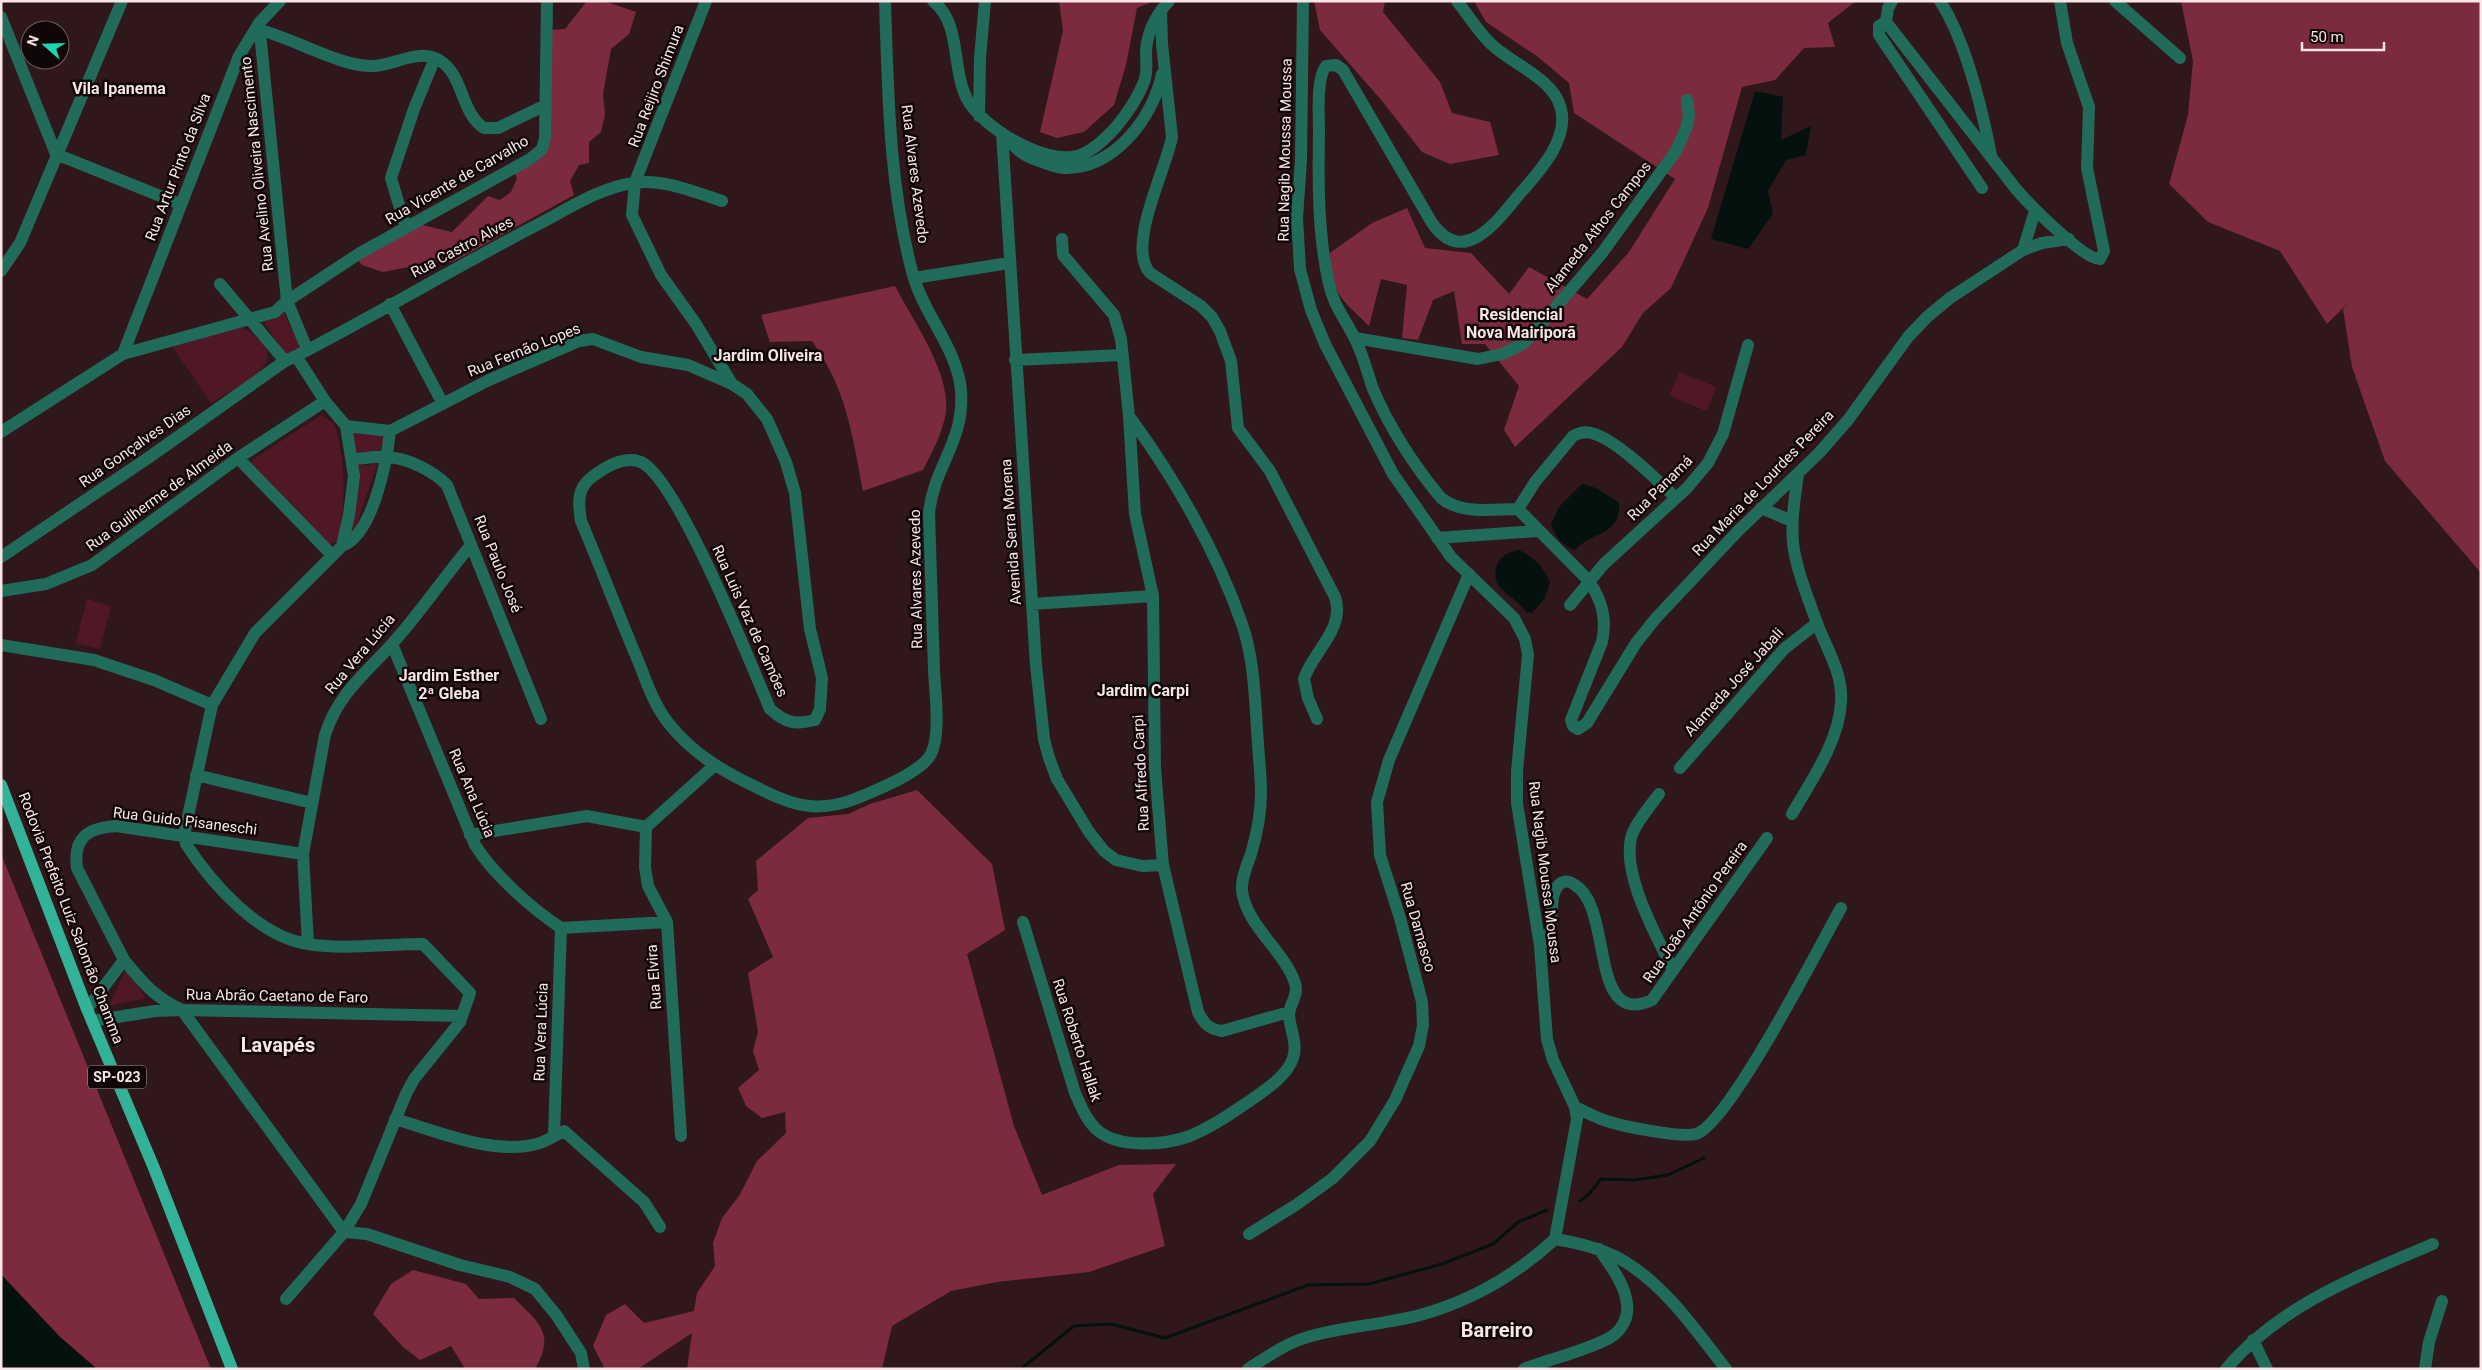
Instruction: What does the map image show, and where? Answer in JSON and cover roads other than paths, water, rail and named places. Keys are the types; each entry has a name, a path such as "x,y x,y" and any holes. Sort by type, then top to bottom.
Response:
{"main road":[{"name":"Rodovia Prefeito Luiz Salomão Chamma","path":"1,785 87,1009 154,1168 232,1369"}],"street":[{"path":"1,271 20,243 122,1"},
{"name":"Rua Artur Pinto da Silva","path":"123,354 239,56 280,1"},
{"name":"Rua Vicente de Carvalho","path":"1,432 123,354 275,312 287,301 360,253 538,154 544,146 545,138 547,1"},
{"name":"Rua Reijiro Shimura","path":"635,182 706,1"},
{"name":"Rua Alvares Azevedo","path":"715,765 792,803 807,807 826,807 845,803 874,791 918,767 930,755 934,745 935,709 929,513 934,484 950,454 960,424 961,389 957,370 914,278 899,200 890,119 885,1"},
{"path":"933,1 940,7 949,23 961,86 979,116 1003,133 1040,152 1060,158 1076,156 1090,150 1117,126 1144,82 1148,38 1165,6"},
{"path":"979,116 980,58 985,1"},
{"name":"Rua Nagib Moussa Moussa","path":"1303,1 1301,160 1297,218 1300,268 1311,310 1325,344 1393,474 1437,538 1469,574 1514,618 1526,639 1528,655 1517,771 1517,803 1540,946 1547,1039 1560,1078 1575,1107 1577,1119 1576,1133 1555,1239"},
{"path":"1457,1 1488,42 1507,58 1541,81 1554,93 1561,107 1563,123 1558,140 1547,158 1491,229 1479,237 1455,241 1438,232 1344,70 1336,65 1329,64 1323,72 1319,96 1318,157 1324,254 1329,286 1335,303 1355,338 1374,390 1397,434 1441,498 1451,506 1461,509 1518,509 1537,531 1589,581"},
{"path":"1892,1 1888,8 1886,22 1992,158 2035,211 2086,256 2095,259 2103,256 2104,251 2087,168 2089,107 2067,43 2060,1"},
{"path":"1940,1 1970,73 1992,158"},
{"path":"2115,1 2180,58"},
{"path":"1165,6 1165,64 1172,137 1142,240 1141,254 1143,266 1150,273 1201,306 1212,317 1220,331 1231,361 1238,428 1270,471 1335,597 1338,605 1334,624 1304,679 1308,698 1317,719"},
{"path":"1,16 56,154 180,204"},
{"path":"1886,22 1879,26 1879,35 1982,188"},
{"path":"260,26 361,66 386,65 414,56 435,58 445,64 452,74 473,118 484,128 498,128 546,105"},
{"name":"Rua Avelino Oliveira Nascimento","path":"260,26 287,301 307,349"},
{"path":"406,228 391,178 414,109 435,58"},
{"path":"1003,133 1020,154 1063,168 1086,166 1108,155 1131,136 1158,92 1165,64"},
{"name":"Alameda Athos Campos","path":"1355,338 1478,359 1502,354 1521,344 1532,335 1602,253 1676,151 1686,129 1689,114 1687,100"},
{"name":"Avenida Serra Morena","path":"1003,133 1015,360 1032,604 1044,739 1057,779 1089,832 1104,851 1116,860 1129,864 1163,865"},
{"name":"Rua Castro Alves","path":"307,349 602,191 635,182 653,182 680,187 722,201"},
{"name":"Rua Luis Vaz de Camões","path":"635,182 632,215 661,275 696,324 732,384 747,394 767,419 786,462 795,493 810,630 822,678 820,709 815,720 798,724 781,718 770,709 694,537 673,500 642,462 622,460 605,468 583,486 578,504 581,521 657,706 681,738 715,765"},
{"path":"2023,250 2035,211"},
{"name":"Rua Alfredo Carpi","path":"1062,239 1063,255 1068,263 1114,315 1119,327 1129,416 1135,514 1153,596 1155,768 1163,865 1198,1012 1203,1022 1211,1029 1222,1031 1289,1012"},
{"name":"Rua Maria de Lourdes Pereira","path":"1589,581 1602,602 1605,630 1572,720 1573,726 1578,729 1587,723 1636,643 1656,618 1761,508 1798,474 1848,420 1908,337 1927,317 1950,298 2023,250 2069,239"},
{"path":"914,278 1009,263"},
{"path":"220,284 249,320 290,359 346,426 354,476 352,499 342,546"},
{"path":"390,304 443,404"},
{"name":"Rua Fernão Lopes","path":"390,431 489,380 579,341 593,339 641,357 688,365 732,384"},
{"name":"Rua Panamá","path":"1570,605 1589,581 1676,498 1708,463 1717,448 1748,345"},
{"name":"Rua Gonçalves Dias","path":"1,556 307,349"},
{"path":"1015,360 1122,355"},
{"name":"Rua Guilherme de Almeida","path":"1,591 46,584 92,565 238,458 325,401"},
{"path":"1129,416 1159,456 1178,489 1206,542 1242,625 1255,704 1261,792 1259,817 1243,878 1242,893 1252,916 1290,972 1296,985 1296,994 1289,1012"},
{"path":"286,1299 344,1232 361,1204 395,1119 414,1078 460,1022 470,993 423,944 332,947 293,941 283,936 230,901 193,854 184,835 212,704 255,633 332,555 342,546 352,541 366,521 387,457 390,431 346,426"},
{"path":"1518,509 1535,482 1573,436 1580,432 1598,435 1619,449 1676,498"},
{"path":"351,459 387,457"},
{"name":"Rua Paulo José","path":"387,457 429,471 447,485 505,624 541,718"},
{"path":"238,458 332,555"},
{"path":"1792,814 1826,751 1841,704 1841,686 1836,665 1817,623 1797,561 1792,521 1798,474"},
{"path":"1761,508 1792,521"},
{"path":"1437,538 1537,531"},
{"name":"Rua Vera Lúcia","path":"308,944 303,854 330,719 351,686 392,644 471,544"},
{"name":"Rua Damasco","path":"1249,1234 1296,1205 1333,1178 1370,1141 1396,1100 1419,1046 1423,1025 1422,1002 1400,918 1380,855 1377,802 1382,781 1393,751 1469,574"},
{"path":"1032,604 1153,596"},
{"name":"Alameda José Jabali","path":"1680,768 1784,648 1817,623"},
{"name":"Rua Ana Lúcia","path":"392,644 470,835 490,865 543,916 561,928"},
{"path":"1,645 94,660 154,680 212,704"},
{"path":"666,922 648,886 645,867 646,827 715,765"},
{"path":"196,774 312,803"},
{"path":"1659,794 1633,833 1630,859 1642,907 1673,970"},
{"path":"470,835 587,816 646,827"},
{"name":"Rua Guido Pisaneschi","path":"182,1010 162,1000 148,989 124,960 77,868 75,853 78,843 88,833 103,827 116,826 303,854"},
{"name":"Rua João Antônio Pereira","path":"1540,946 1550,931 1554,895 1561,883 1567,881 1579,887 1591,904 1610,988 1623,1002 1632,1005 1642,1005 1652,1000 1767,838"},
{"path":"1575,1107 1610,1122 1670,1134 1697,1134 1706,1128 1723,1108 1765,1046 1841,908"},
{"name":"Rua Elvira","path":"561,928 666,922 681,1136"},
{"name":"Rua Roberto Hallak","path":"1024,922 1065,1059 1085,1115 1098,1131 1115,1140 1130,1142 1172,1141 1190,1136 1228,1116 1278,1078 1288,1068 1295,1052 1289,1012"},
{"name":"Rua Vera Lúcia","path":"554,1136 561,928"},
{"path":"87,1009 124,960"},
{"path":"182,1010 344,1232 367,1234 460,1265 510,1277 535,1290 558,1316 581,1353 584,1369"},
{"name":"Rua Abrão Caetano de Faro","path":"92,1021 155,1011 182,1010 462,1016"},
{"path":"395,1119 490,1145 526,1146 564,1131 644,1202 660,1226"},
{"path":"1248,1369 1291,1343 1307,1337 1400,1320 1465,1299 1488,1288 1535,1258 1555,1239 1599,1249 1626,1262 1645,1276 1695,1330 1726,1369"},
{"path":"2226,1369 2253,1340 2275,1322 2300,1306 2357,1276 2433,1244"},
{"path":"1524,1369 1598,1343 1612,1336 1620,1328 1626,1318 1627,1303 1623,1288 1599,1249"},
{"path":"2425,1369 2432,1334 2442,1301"},
{"path":"2253,1340 2267,1369"}],"waterway":[{"path":"1580,1201 1589,1194 1601,1179 1634,1180 1668,1175 1704,1158"},
{"path":"1021,1369 1074,1326 1111,1324 1165,1338 1308,1285 1369,1284 1442,1264 1493,1244 1518,1222 1547,1210"}],"district":[{"name":"Vila Ipanema","path":"119,88"},
{"name":"Residencial Nova Mairiporã","path":"1521,323"},
{"name":"Jardim Oliveira","path":"768,355"},
{"name":"Jardim Esther 2ª Gleba","path":"449,684"},
{"name":"Jardim Carpi","path":"1143,690"},
{"name":"Lavapés","path":"278,1045"},
{"name":"Barreiro","path":"1497,1330"}]}
